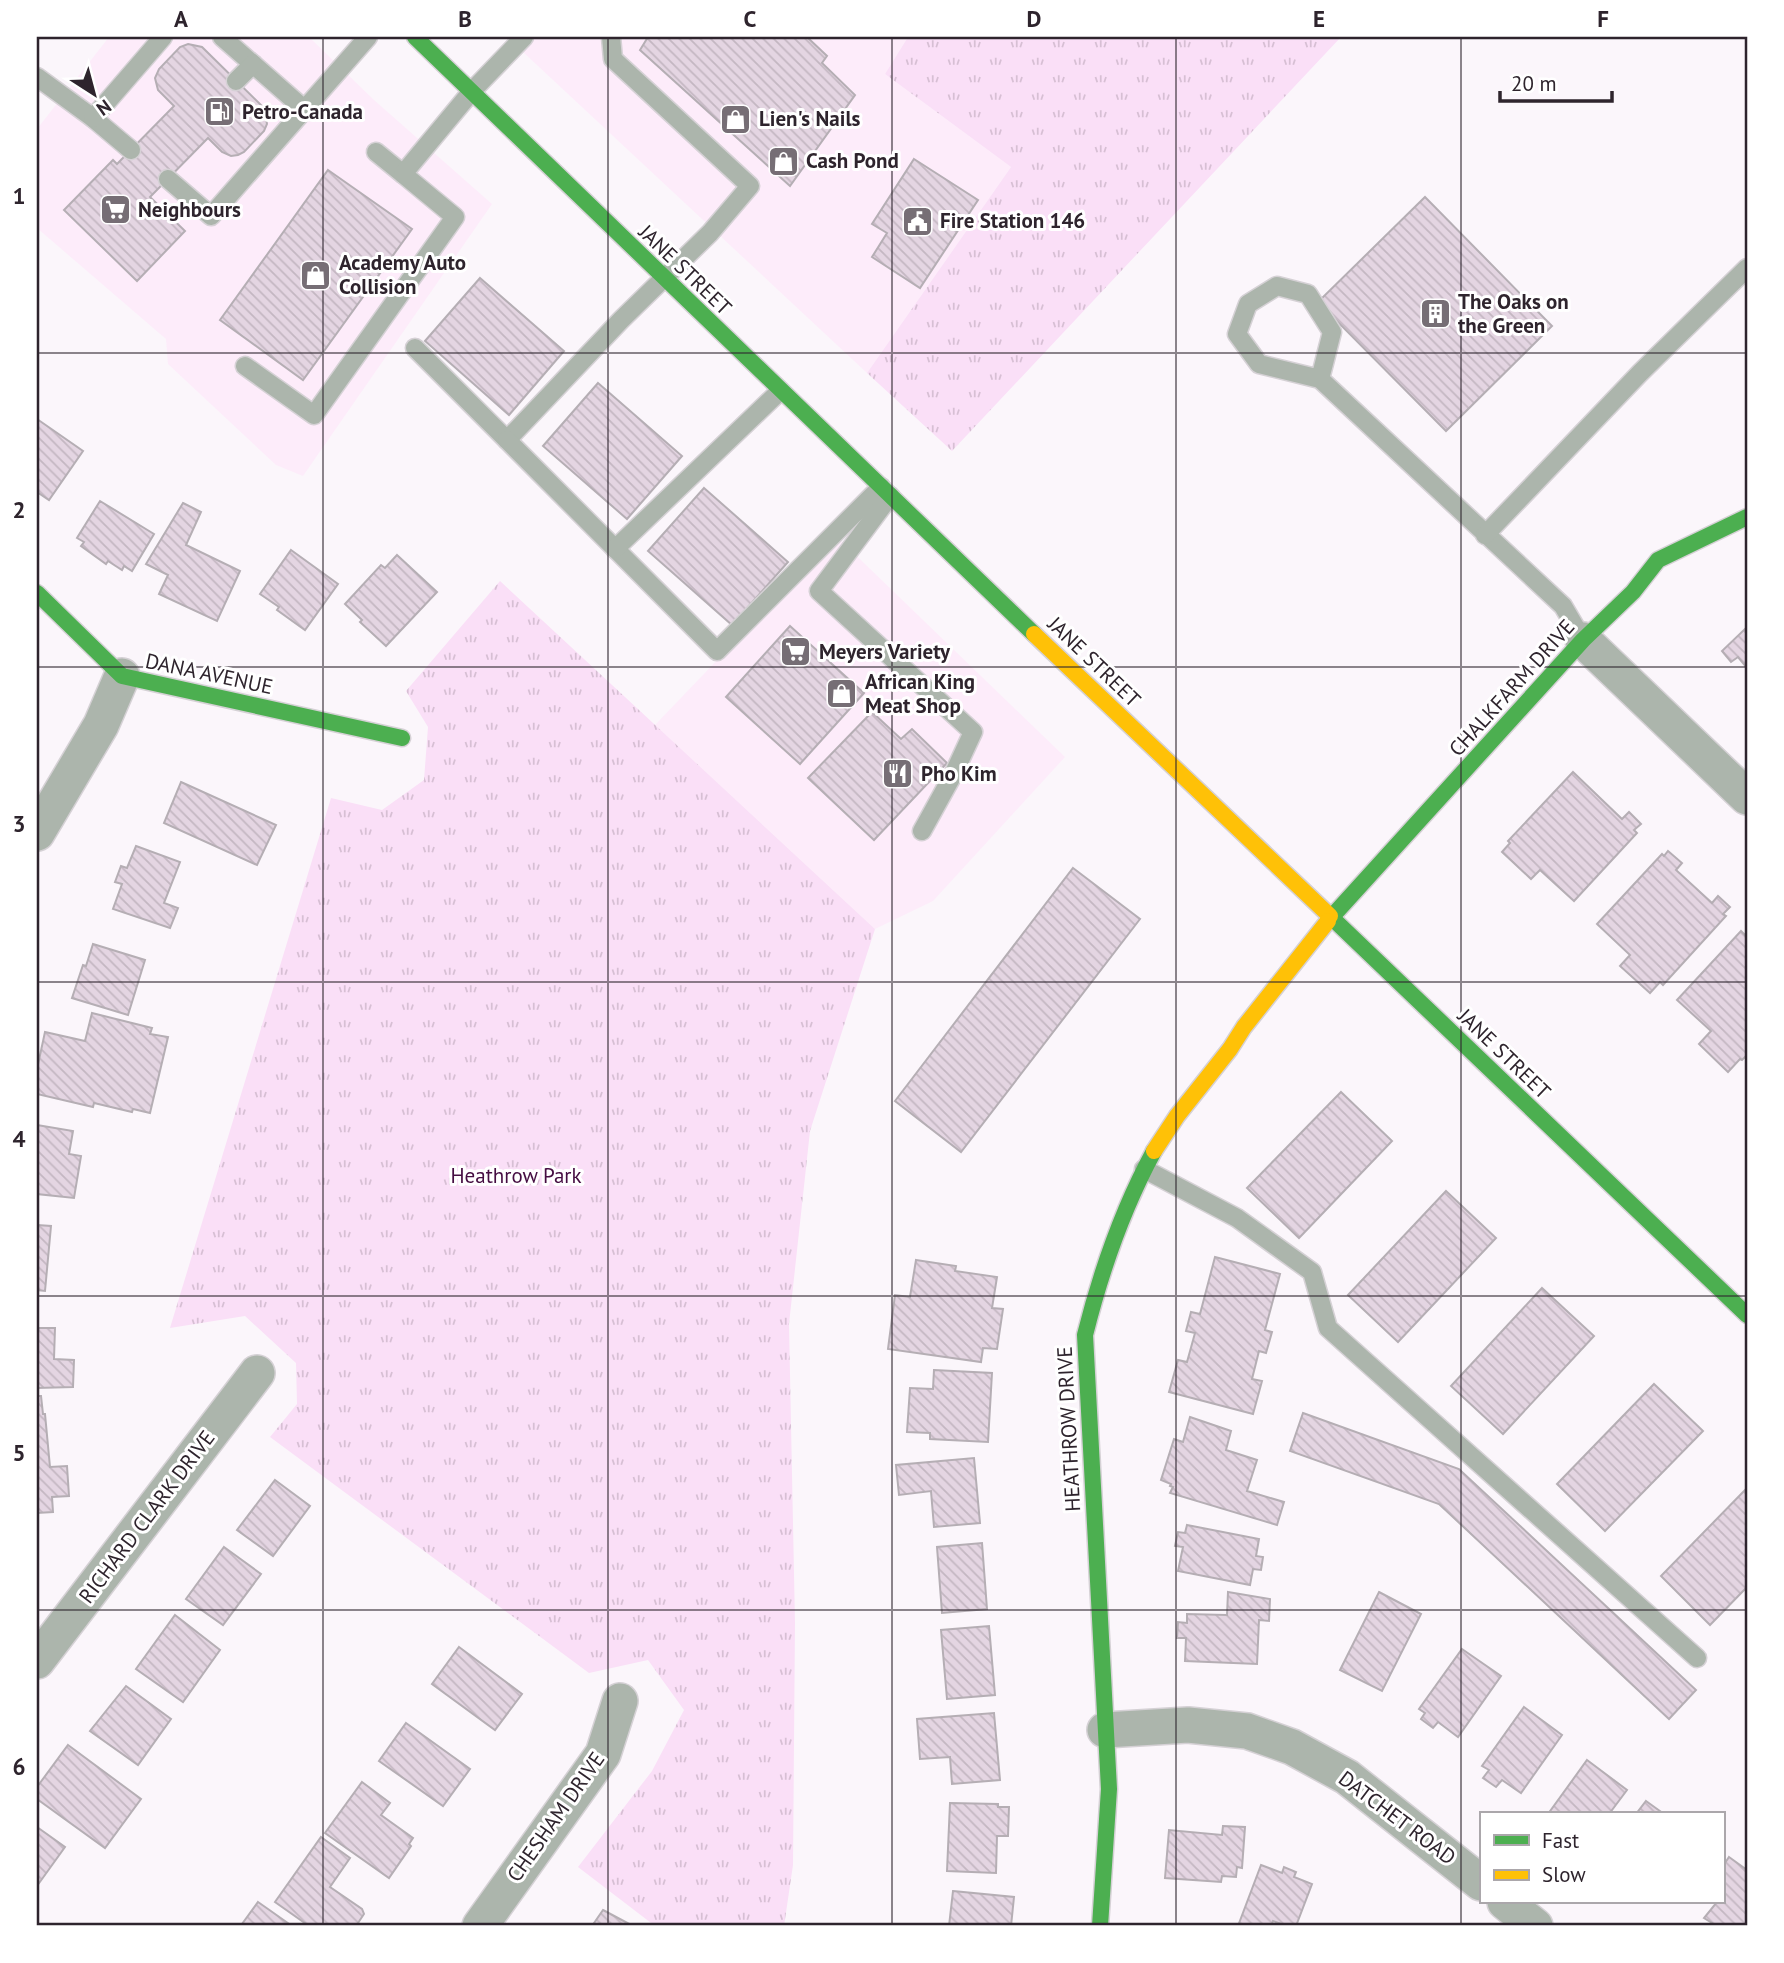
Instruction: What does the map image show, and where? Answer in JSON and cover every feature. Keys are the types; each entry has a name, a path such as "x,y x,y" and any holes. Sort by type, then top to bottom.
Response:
{"street":[{"name":"JANE STREET","path":"415,37 664,279 1747,1315"},
{"name":"CHALKFARM DRIVE","path":"1331,918 1583,640 1633,592 1658,560 1747,517"},
{"name":"DANA AVENUE","path":"37,593 122,676 402,738"},
{"path":"1583,640 1747,797"},
{"path":"37,833 101,725 122,676"},
{"name":"HEATHROW DRIVE","path":"1100,1926 1109,1789 1085,1335 1108,1248 1144,1169 1170,1126 1331,918"},
{"name":"RICHARD CLARK DRIVE","path":"37,1661 257,1373"},
{"name":"CHESHAM DRIVE","path":"480,1926 603,1754 620,1701"},
{"name":"DATCHET ROAD","path":"1105,1730 1188,1725 1247,1731 1292,1747 1347,1777 1480,1882"},
{"path":"1508,1904 1535,1926"}],"lane":[{"path":"93,118 163,37"},
{"path":"222,37 304,109"},
{"path":"168,179 211,216 368,37"},
{"path":"402,174 472,91 524,37"},
{"path":"507,440 621,320 709,233 750,186 613,59 611,37"},
{"path":"236,81 253,64"},
{"path":"37,77 131,150"},
{"path":"245,366 314,415 455,217 376,152"},
{"path":"1485,535 1640,373 1747,268"},
{"path":"1320,379 1332,332 1308,294 1277,286 1248,304 1237,334 1259,364 1320,379 1563,606 1583,640"},
{"path":"415,348 717,651 885,491"},
{"path":"615,549 780,390"},
{"path":"885,491 819,591 973,732 954,774 922,831"},
{"path":"1144,1169 1237,1218 1312,1272 1328,1328 1697,1658"}],"shaded area":[{"path":"109,37 309,37 374,100 492,204 303,476 276,465 168,364 166,339 37,228 37,129"},
{"path":"507,37 908,37 885,74 1011,167 867,373"},
{"path":"836,536 1065,757 933,901 875,929 655,725"}],"green space":[{"path":"908,37 1341,37 952,451 867,373 1011,167 885,74"},
{"name":"Heathrow Park","path":"500,581 875,929 810,1131 789,1324 795,1623 793,1865 784,1926 655,1926 578,1867 652,1771 684,1710 648,1660 589,1673 270,1437 297,1404 296,1363 245,1316 170,1328 331,798 382,810 424,780 428,727 406,691"}],"building":[{"path":"648,37 807,37 827,56 822,63 855,95 790,186 640,50"},
{"path":"188,44 202,47 264,108 267,124 264,131 238,155 231,156 222,152 208,138 150,197 185,231 137,281 64,210 113,160 117,164 174,106 158,90 155,78 159,69 180,47"},
{"path":"914,159 978,200 920,288 872,257 887,233 872,224"},
{"name":"Academy Auto Collision","path":"328,170 412,229 303,380 220,320"},
{"name":"The Oaks on the Green","path":"1425,197 1552,326 1446,431 1318,302"},
{"path":"480,278 564,351 509,415 425,341"},
{"path":"598,383 682,456 627,519 543,446"},
{"path":"37,419 83,451 49,500 37,492"},
{"path":"704,488 788,562 732,625 648,551"},
{"path":"100,501 154,534 132,571 124,566 122,570 108,561 106,564 81,546 84,542 77,538"},
{"path":"183,503 201,512 186,545 240,571 217,621 159,594 168,575 146,564"},
{"path":"291,550 338,584 305,630 260,594"},
{"path":"397,555 437,592 386,646 345,604 381,565 385,568"},
{"path":"790,626 864,693 800,764 726,697"},
{"path":"1747,627 1747,668 1738,657 1731,662 1722,651"},
{"path":"872,712 901,739 912,729 947,763 874,840 808,778"},
{"path":"1573,772 1622,819 1629,812 1641,824 1634,830 1637,833 1574,901 1540,870 1531,879 1502,852 1510,843 1508,841"},
{"path":"181,782 276,825 257,865 164,823"},
{"path":"136,846 180,862 164,903 178,908 170,928 113,909 122,884 115,882 121,866 127,868"},
{"path":"1668,851 1682,863 1676,870 1712,903 1718,896 1730,907 1723,914 1726,916 1663,985 1660,982 1650,993 1620,966 1630,955 1597,924 1662,854 1664,856"},
{"path":"1073,868 1140,919 961,1152 895,1101"},
{"path":"1741,931 1747,937 1747,1055 1728,1072 1699,1044 1711,1031 1677,1000"},
{"path":"93,944 145,960 128,1015 72,998"},
{"path":"92,1013 152,1028 150,1034 168,1037 150,1113 133,1109 132,1112 94,1103 93,1107 37,1094 37,1069 45,1032 85,1041"},
{"path":"1341,1092 1392,1141 1299,1238 1247,1188"},
{"path":"37,1125 73,1131 69,1154 81,1156 74,1198 37,1194"},
{"path":"1446,1191 1496,1238 1398,1342 1348,1295"},
{"path":"37,1225 51,1226 45,1291 37,1290"},
{"path":"1215,1257 1280,1274 1265,1330 1272,1332 1266,1353 1259,1351 1252,1379 1262,1381 1253,1414 1169,1392 1178,1360 1187,1362 1195,1333 1186,1331 1191,1312 1200,1314"},
{"path":"916,1260 956,1266 955,1271 997,1277 992,1308 1003,1309 997,1349 983,1348 981,1362 888,1349 895,1295 910,1297"},
{"path":"1542,1288 1594,1336 1503,1434 1451,1386"},
{"path":"37,1328 55,1328 54,1359 74,1360 73,1387 37,1388"},
{"path":"934,1370 992,1373 988,1442 930,1439 930,1433 907,1432 910,1388 933,1389"},
{"path":"1654,1384 1703,1431 1605,1531 1557,1484"},
{"path":"37,1396 41,1396 45,1414 50,1467 67,1466 69,1496 52,1497 53,1512 37,1513"},
{"path":"1303,1413 1459,1469 1696,1690 1669,1719 1439,1504 1290,1451"},
{"path":"1190,1417 1231,1431 1226,1450 1257,1460 1247,1491 1284,1502 1277,1525 1170,1493 1173,1487 1171,1484 1161,1480 1174,1439 1183,1442"},
{"path":"974,1458 980,1523 934,1527 931,1491 899,1495 896,1465"},
{"path":"275,1480 310,1506 273,1556 237,1530"},
{"path":"1747,1488 1747,1587 1710,1625 1661,1576"},
{"path":"1187,1525 1259,1539 1256,1556 1263,1557 1261,1570 1253,1569 1250,1585 1178,1571 1183,1547 1175,1546 1178,1532 1185,1533"},
{"path":"982,1543 987,1609 942,1613 937,1547"},
{"path":"224,1547 261,1574 223,1625 186,1599"},
{"path":"1228,1592 1270,1599 1269,1621 1259,1620 1257,1664 1185,1661 1186,1638 1177,1638 1178,1622 1187,1623 1187,1614 1227,1615"},
{"path":"1379,1592 1421,1614 1382,1691 1340,1670"},
{"path":"175,1615 220,1650 183,1702 136,1669"},
{"path":"989,1626 995,1695 947,1699 941,1630"},
{"path":"459,1647 522,1694 495,1730 432,1684"},
{"path":"1462,1649 1501,1676 1458,1737 1438,1722 1433,1728 1421,1719 1425,1713 1419,1709"},
{"path":"126,1686 171,1719 138,1765 90,1731"},
{"path":"1524,1707 1562,1735 1521,1793 1502,1780 1496,1787 1483,1778 1489,1770 1482,1766"},
{"path":"994,1713 1000,1780 952,1784 950,1757 920,1759 917,1719"},
{"path":"406,1723 470,1769 443,1806 379,1761"},
{"path":"68,1745 141,1799 105,1848 37,1799 37,1787"},
{"path":"1587,1760 1627,1790 1610,1812 1549,1812"},
{"path":"362,1782 390,1803 381,1815 413,1838 409,1844 411,1846 389,1878 325,1833"},
{"path":"1646,1801 1661,1812 1638,1812"},
{"path":"950,1803 998,1804 998,1807 1009,1807 1008,1836 997,1836 996,1873 947,1871"},
{"path":"1223,1826 1245,1827 1242,1868 1237,1867 1236,1877 1222,1876 1221,1882 1165,1878 1169,1830 1222,1835"},
{"path":"37,1827 65,1847 37,1886"},
{"path":"321,1837 350,1858 330,1887 362,1909 364,1914 356,1926 309,1926 275,1902"},
{"path":"1729,1857 1747,1870 1747,1926 1710,1926 1712,1923 1704,1918 1715,1904 1724,1904 1724,1864"},
{"path":"1261,1865 1282,1873 1284,1867 1296,1872 1294,1877 1312,1884 1296,1926 1273,1921 1271,1926 1238,1926"},
{"path":"953,1891 1014,1897 1011,1926 949,1926"},
{"path":"258,1902 292,1926 242,1924"},
{"path":"603,1910 633,1926 592,1926"}],"traffic: fast":[{"path":"415,37 1034,634"},
{"path":"1328,921 1583,640 1633,592 1658,560 1747,517"},
{"path":"37,593 122,676 402,738"},
{"path":"1330,916 1747,1315"},
{"path":"1100,1926 1109,1789 1085,1335 1114,1241 1154,1151"}],"traffic: slow":[{"path":"1034,634 1330,916"},
{"path":"1154,1151 1244,1027 1328,921"}],"place":[{"name":"Petro-Canada","path":"219,112"},
{"name":"Lien's Nails","path":"736,119"},
{"name":"Cash Pond","path":"783,161"},
{"name":"Neighbours","path":"115,210"},
{"name":"Fire Station 146","path":"917,221"},
{"name":"Academy Auto Collision","path":"316,275"},
{"name":"The Oaks on the Green","path":"1435,314"},
{"name":"Meyers Variety","path":"796,652"},
{"name":"African King Meat Shop","path":"842,694"},
{"name":"Pho Kim","path":"898,774"}]}
